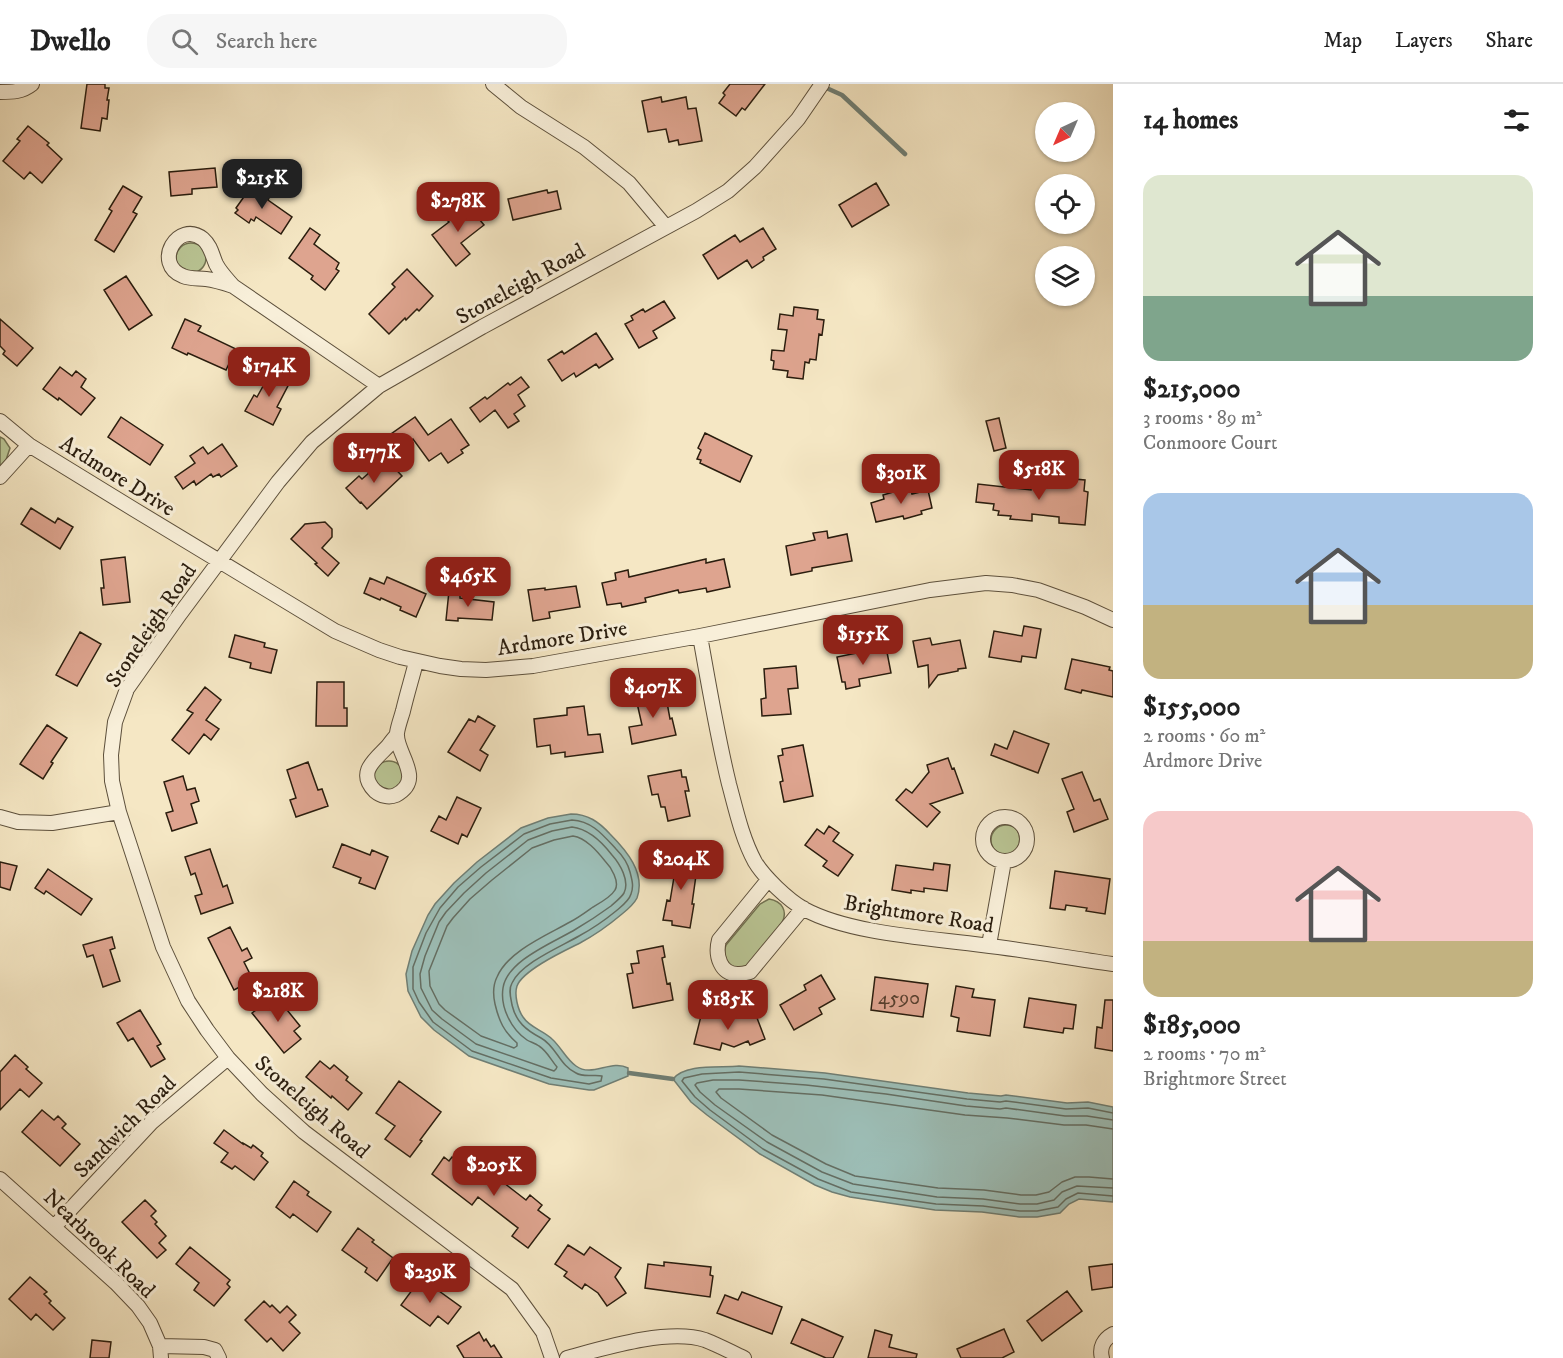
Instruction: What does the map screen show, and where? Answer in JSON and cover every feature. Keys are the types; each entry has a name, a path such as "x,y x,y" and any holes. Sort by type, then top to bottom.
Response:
{"street":[{"path":"0,92 19,91 32,84"},
{"path":"493,84 521,107 584,147 629,183 666,227"},
{"name":"Stoneleigh Road","path":"552,1358 543,1332 512,1289 304,1132 228,1059 207,1030 188,1001 163,947 119,812 112,781 111,755 116,722 127,689 278,482 312,442 379,386 482,327 696,211 728,191 755,167 798,119 822,84"},
{"path":"233,286 182,276 173,270 169,261 170,248 177,238 189,234 202,238 212,250 221,273 233,286 379,386"},
{"name":"Ardmore Drive","path":"0,421 28,445 335,631 379,650 416,662 461,669 486,670 533,666 700,636 930,590 986,583 1038,590 1113,620"},
{"name":"Ardmore Drive","path":"0,477 28,445"},
{"name":"Brightmore Road","path":"700,636 722,755 742,830 756,862 768,880 803,908 825,918 884,932 1113,964"},
{"path":"397,735 416,662"},
{"path":"0,817 18,822 52,824 119,812"},
{"path":"989,945 1004,861"},
{"path":"768,880 719,940 717,958 722,966 730,972 739,974 750,972 803,908"},
{"name":"Sandwich Road","path":"54,1227 151,1123 228,1059"},
{"name":"Nearbrook Road","path":"0,1179 116,1283 138,1306 150,1323 161,1352 204,1347 214,1350 219,1358"},
{"path":"1102,1358 1101,1347 1104,1341 1113,1334"},
{"path":"567,1358 617,1345 657,1338 686,1337 704,1340 744,1358"}],"green space":[{"path":"191,243 197,244 205,252 205,264 197,272 191,273 185,272 177,264 176,258 177,252 185,244"},
{"path":"0,437 10,448 6,460 0,467"},
{"path":"389,761 395,762 403,770 403,782 395,790 389,791 383,790 375,782 374,776 375,770 383,762"},
{"path":"1006,825 1012,826 1020,834 1020,846 1012,854 1006,855 1000,854 992,846 991,840 992,834 1000,826"},
{"path":"769,899 783,907 784,919 750,963 745,967 735,969 726,958 726,945 760,904"}],"water":[{"path":"571,814 583,815 597,822 622,847 637,871 639,889 637,898 628,909 602,930 527,974 517,986 516,998 526,1021 552,1039 576,1066 588,1070 615,1066 628,1068 628,1076 594,1090 549,1084 469,1056 434,1030 421,1017 408,991 406,974 412,951 428,915 454,883 521,828 548,818"},
{"path":"739,1066 825,1073 968,1093 1006,1095 1067,1103 1088,1102 1113,1107 1113,1202 1079,1199 1069,1204 1060,1213 1019,1217 982,1212 935,1210 850,1197 832,1192 760,1154 691,1102 673,1079 686,1070 694,1068"}],"building":[{"path":"87,84 105,84 105,88 109,88 107,119 102,118 100,131 81,128"},
{"path":"730,84 765,84 745,110 742,108 736,116 719,103"},
{"path":"661,97 662,102 686,97 688,109 696,108 702,141 679,145 678,140 669,142 666,129 648,132 642,101"},
{"path":"28,126 49,143 47,145 62,159 42,183 30,172 24,179 3,161 20,141 17,139"},
{"path":"215,168 217,187 192,189 192,194 171,196 169,172"},
{"path":"876,183 889,205 852,227 839,205"},
{"path":"253,184 270,196 268,200 292,217 281,234 256,217 249,223 235,213"},
{"path":"123,186 142,197 133,212 137,214 114,252 95,240 112,211 109,209"},
{"path":"547,190 548,193 557,191 561,209 513,220 508,199"},
{"path":"465,202 484,225 461,243 470,254 456,266 432,235 449,222 445,218"},
{"path":"310,228 320,235 314,244 339,263 336,269 339,271 325,290 311,279 313,276 289,258"},
{"path":"763,228 776,249 752,268 747,260 718,279 703,255 735,235 740,242"},
{"path":"407,269 433,296 419,311 417,309 406,320 405,318 389,334 369,314 395,287 392,284"},
{"path":"126,276 152,315 129,330 104,290"},
{"path":"664,301 675,318 653,331 657,338 639,348 625,324 633,320 631,316 643,309 645,312"},
{"path":"794,307 818,310 817,319 824,320 822,335 819,334 816,360 810,359 809,363 805,362 803,379 787,377 788,371 773,369 774,361 771,360 772,350 784,351 787,330 778,329 780,314 793,316"},
{"path":"0,319 33,348 17,366 3,354 5,351 0,346"},
{"path":"185,319 201,326 198,331 236,349 226,370 172,348"},
{"path":"596,333 613,359 599,368 596,364 576,377 574,373 562,381 548,360 562,351 564,354"},
{"path":"60,367 72,376 76,371 86,379 81,387 95,398 81,415 43,389"},
{"path":"272,370 291,380 277,407 281,409 273,425 245,411 254,395 257,397"},
{"path":"521,377 529,387 518,395 525,406 514,414 519,421 508,428 495,410 480,422 470,408"},
{"path":"121,417 163,445 150,465 108,437"},
{"path":"415,417 428,435 451,419 469,445 461,450 463,453 448,463 441,453 429,461 413,439 402,448 391,434"},
{"path":"999,418 1006,448 994,451 986,421"},
{"path":"705,433 752,456 740,482 700,463 701,460 697,459 701,450 698,448"},
{"path":"222,444 237,466 221,477 219,474 213,477 211,474 196,485 194,481 183,489 175,477 195,463 190,456 203,447 208,454"},
{"path":"388,461 402,476 367,509 346,488 359,476 362,479 379,464 382,467"},
{"path":"1063,478 1085,480 1084,491 1088,492 1085,525 1059,523 1059,517 1032,514 1032,521 1010,519 1011,516 998,515 999,511 993,510 994,504 976,502 978,484 1031,490 1031,483 1063,487"},
{"path":"910,487 912,494 928,490 932,508 921,511 922,514 904,519 903,516 876,522 871,503 884,499 883,495"},
{"path":"31,508 55,523 58,518 73,527 60,549 21,524"},
{"path":"325,522 332,529 332,537 322,548 339,563 328,576 291,539 305,524"},
{"path":"827,531 828,538 847,534 852,561 812,568 812,571 791,575 786,546 815,540 813,533"},
{"path":"125,557 130,602 103,605 101,560"},
{"path":"706,559 706,563 724,559 730,587 707,592 706,588 679,593 678,590 645,598 646,602 622,607 621,603 607,605 602,583 616,580 615,573 628,570 629,577"},
{"path":"387,577 426,594 416,617 400,610 401,607 364,593 370,578 384,584"},
{"path":"576,586 580,607 549,612 550,618 533,621 528,590"},
{"path":"449,591 460,592 460,598 494,602 492,620 458,618 458,621 446,620"},
{"path":"1024,626 1041,629 1036,658 1022,656 1021,662 989,657 994,631 1022,636"},
{"path":"80,632 101,644 77,686 56,675"},
{"path":"235,635 265,643 264,647 277,650 271,673 250,668 251,663 229,657"},
{"path":"930,638 932,645 960,640 966,668 938,675 929,687 928,665 918,667 913,641"},
{"path":"886,647 891,673 859,679 860,686 846,689 845,682 842,682 837,657"},
{"path":"1072,659 1110,667 1109,670 1113,671 1113,697 1082,690 1081,693 1065,689"},
{"path":"796,666 798,688 788,689 791,714 762,716 761,699 766,698 764,669"},
{"path":"317,682 344,682 347,726 316,726"},
{"path":"205,687 221,700 206,720 219,729 211,740 204,734 189,754 172,740 193,713 187,710"},
{"path":"661,689 662,698 666,697 676,735 632,744 629,727 642,725 637,703 642,702 640,694"},
{"path":"584,706 588,735 600,734 603,752 565,757 565,752 551,754 550,745 537,747 534,719 567,715 567,708"},
{"path":"478,716 495,726 480,750 488,755 480,771 448,752 469,719 475,722"},
{"path":"47,725 67,738 43,779 20,764"},
{"path":"1014,731 1049,744 1038,773 991,755 995,744 1007,749"},
{"path":"803,745 813,796 784,802 778,756 783,755 782,749"},
{"path":"948,758 963,793 930,804 940,812 927,827 896,800 906,789 912,793 929,772 927,765"},
{"path":"308,762 318,790 322,789 328,806 296,817 290,800 296,798 287,770"},
{"path":"681,770 682,777 686,777 689,791 685,791 690,816 668,821 665,807 661,807 658,794 652,795 648,776"},
{"path":"1082,772 1094,801 1100,799 1108,819 1074,832 1067,812 1074,809 1062,779"},
{"path":"183,776 187,790 195,788 199,801 191,804 197,823 172,831 166,813 173,811 164,782"},
{"path":"457,797 481,808 467,837 462,834 458,844 431,831 439,816 446,820"},
{"path":"829,826 839,833 833,841 853,855 838,876 823,866 827,861 805,845 817,829 824,834"},
{"path":"342,844 370,855 372,850 388,857 375,889 359,883 361,878 333,867"},
{"path":"210,849 223,887 227,885 233,903 201,914 195,896 202,894 195,873 191,875 185,857"},
{"path":"667,856 698,861 690,928 672,925 672,921 663,920 667,900 670,901 674,877 664,875"},
{"path":"0,862 17,866 10,890 0,887"},
{"path":"934,863 950,865 947,891 924,888 924,892 911,890 911,893 892,890 896,865 933,870"},
{"path":"48,869 92,899 81,915 46,891 44,894 35,888"},
{"path":"1055,871 1110,879 1105,914 1066,905 1065,910 1050,908"},
{"path":"230,927 242,951 247,948 252,958 244,962 253,980 234,990 208,938"},
{"path":"112,937 115,948 110,950 120,981 103,987 93,955 87,957 83,945"},
{"path":"663,946 665,957 662,958 673,1000 633,1008 627,974 633,973 631,964 639,963 637,951"},
{"path":"821,975 835,999 819,1008 822,1014 794,1030 780,1005 806,990 804,985"},
{"path":"875,977 928,984 923,1017 871,1010"},
{"path":"956,986 974,989 972,997 995,1000 990,1036 957,1031 959,1018 951,1016"},
{"path":"275,995 300,1026 294,1031 301,1039 284,1053 252,1013"},
{"path":"1029,998 1076,1005 1073,1029 1064,1028 1063,1033 1024,1027"},
{"path":"1105,1000 1113,1000 1113,1051 1095,1048 1097,1027 1102,1028"},
{"path":"140,1010 161,1044 157,1046 165,1059 151,1067 133,1038 128,1041 117,1023"},
{"path":"754,1010 765,1039 750,1045 748,1041 734,1047 722,1043 720,1050 694,1044 702,1012 731,1019"},
{"path":"15,1055 42,1083 29,1097 20,1089 0,1110 0,1072"},
{"path":"320,1061 330,1069 334,1065 348,1077 346,1080 362,1093 348,1110 306,1077"},
{"path":"399,1081 441,1112 410,1157 385,1139 395,1126 376,1113"},
{"path":"42,1110 54,1120 58,1116 66,1124 62,1128 80,1144 60,1166 22,1132"},
{"path":"224,1130 243,1144 251,1148 253,1145 263,1153 261,1156 268,1162 254,1180 235,1166 232,1169 221,1162 228,1153 214,1143"},
{"path":"444,1157 449,1161 452,1157 467,1168 473,1159 526,1200 530,1195 542,1205 538,1210 550,1219 528,1248 512,1236 518,1228 478,1197 472,1205 432,1174"},
{"path":"294,1181 309,1192 307,1195 331,1212 317,1232 293,1214 290,1218 276,1207"},
{"path":"145,1200 156,1211 151,1216 166,1236 159,1243 166,1250 157,1258 122,1222"},
{"path":"358,1228 393,1258 377,1281 365,1272 367,1268 342,1250"},
{"path":"568,1245 584,1255 590,1247 621,1268 615,1277 626,1293 607,1306 598,1293 585,1284 582,1289 564,1276 567,1272 555,1264"},
{"path":"190,1247 230,1280 227,1284 230,1287 214,1306 194,1290 199,1283 176,1264"},
{"path":"664,1262 711,1267 710,1275 713,1276 710,1297 645,1288 648,1264 664,1266"},
{"path":"1113,1264 1113,1287 1092,1290 1089,1267"},
{"path":"30,1277 47,1292 44,1294 51,1301 49,1303 65,1318 53,1330 36,1314 31,1320 9,1299"},
{"path":"421,1278 461,1307 448,1324 438,1316 430,1326 401,1305"},
{"path":"1067,1291 1082,1311 1042,1341 1027,1321"},
{"path":"742,1292 782,1307 772,1334 717,1313 725,1295 738,1300"},
{"path":"264,1301 280,1313 287,1306 296,1315 289,1322 300,1333 283,1351 271,1338 267,1342 245,1320"},
{"path":"802,1319 843,1337 833,1358 826,1358 791,1343"},
{"path":"1004,1329 1014,1352 1002,1358 961,1358 957,1349"},
{"path":"875,1330 892,1335 889,1347 917,1354 916,1358 868,1358"},
{"path":"479,1332 484,1341 486,1339 491,1347 494,1345 502,1358 464,1358 457,1346"},
{"path":"92,1340 111,1342 109,1358 90,1358"}],"waterway":[{"path":"822,86 842,95 905,154"},
{"path":"629,1073 673,1079"}]}
